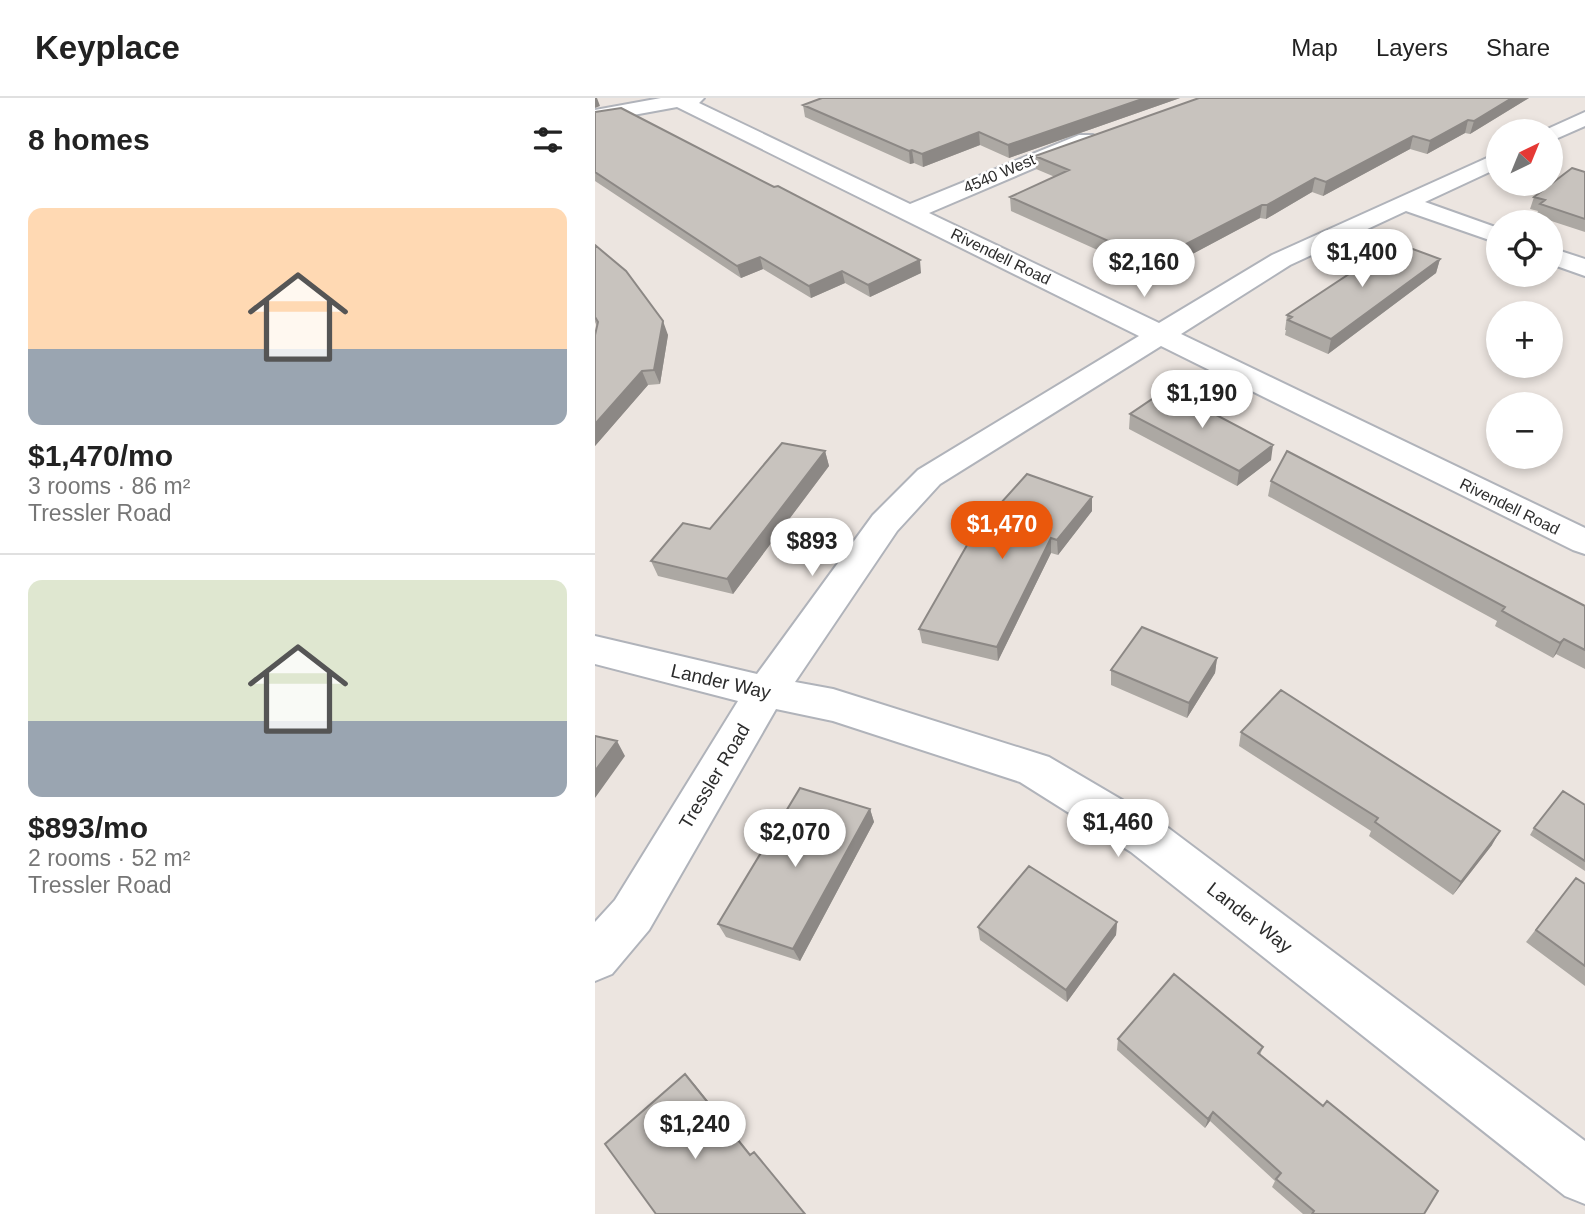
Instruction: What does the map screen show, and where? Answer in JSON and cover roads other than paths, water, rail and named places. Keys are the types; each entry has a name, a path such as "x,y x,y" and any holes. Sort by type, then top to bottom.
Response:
{"street":[{"path":"595,116 687,99"},
{"name":"Rivendell Road","path":"687,99 1158,334 1585,542"},
{"path":"1563,129 1585,118"},
{"name":"4540 West","path":"911,212 1041,155 1104,132"},
{"name":"Tressler Road","path":"595,958 632,915 746,721 885,523 929,477 1281,260 1408,204 1486,166"},
{"path":"1408,204 1486,232"},
{"path":"1563,260 1585,268"},
{"name":"Lander Way","path":"595,650 833,705 1034,769 1147,838 1585,1176"}]}
